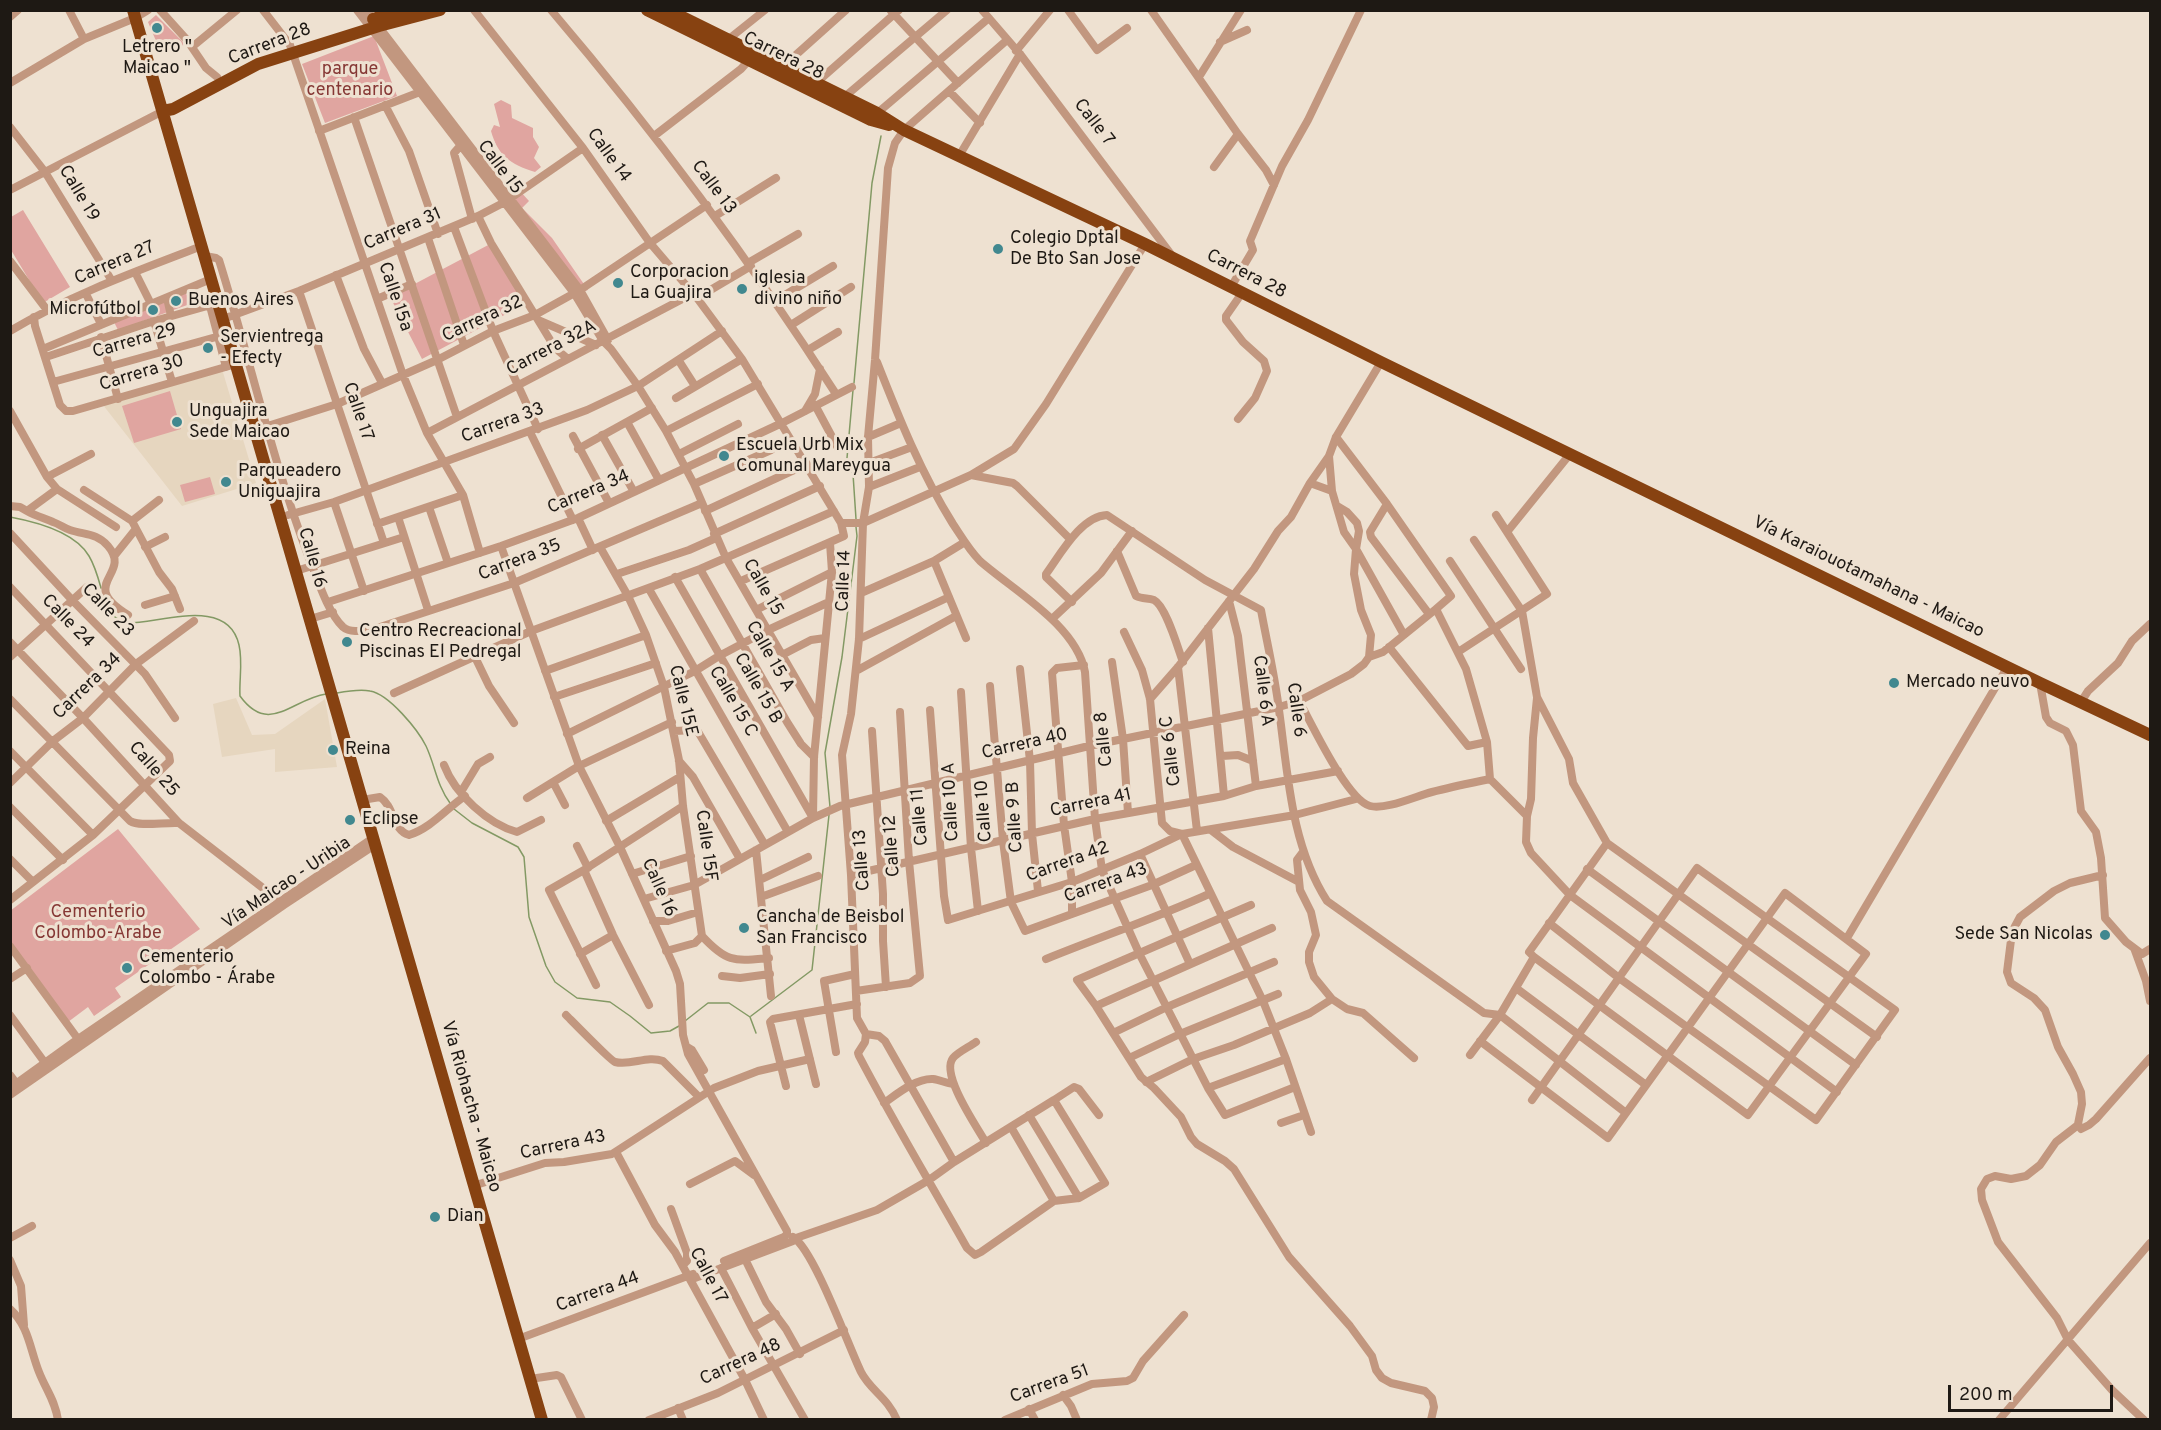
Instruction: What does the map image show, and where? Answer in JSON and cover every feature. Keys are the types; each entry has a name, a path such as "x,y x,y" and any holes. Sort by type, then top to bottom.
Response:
{"highway":[{"name":"Carrera 28","path":"163,111 173,109 291,49 403,10"},
{"name":"Carrera 28","path":"371,21 440,10"},
{"name":"Carrera 28","path":"668,10 748,60 816,84 841,100"},
{"name":"Carrera 28","path":"652,12 724,43 1145,244 1570,454"},
{"name":"Calle 16","path":"134,14 211,279 214,305 223,320 223,335 231,365 261,428 286,515 296,571 374,842"},
{"name":"Carrera 28","path":"163,111 171,101 255,57 291,49"},
{"name":"Vía Karaiouotamahana - Maicao","path":"1570,454 2151,735"},
{"name":"Vía Riohacha - Maicao","path":"374,842 542,1419"}],"street":[{"path":"10,17 18,10"},
{"path":"69,10 84,39"},
{"path":"10,82 84,39 134,14 148,10"},
{"path":"160,10 192,46 206,68 217,77"},
{"path":"192,46 237,10"},
{"path":"263,10 291,49"},
{"name":"Calle 15","path":"357,10 371,21 577,291 602,341 611,349 638,386 666,431 694,484 726,558 818,717"},
{"name":"Calle 14","path":"474,10 583,148 651,243 742,359 841,523 844,536 830,543"},
{"name":"Calle 13","path":"551,10 707,205 775,301 836,394"},
{"path":"841,100 947,10"},
{"name":"Calle 7","path":"982,10 1018,52 1174,259"},
{"path":"959,156 980,123 1018,52 1050,10"},
{"path":"1068,10 1097,50 1127,28"},
{"path":"1151,10 1266,170 1274,185"},
{"path":"1199,77 1241,10"},
{"path":"1238,419 1255,398 1267,371 1264,361 1243,342 1226,320 1226,316 1252,249 1250,241 1282,166 1308,120 1361,10"},
{"path":"724,43 764,11"},
{"path":"779,70 843,12"},
{"path":"816,84 895,12 958,83"},
{"path":"874,116 989,18"},
{"name":"Calle 15","path":"371,21 420,92 507,200"},
{"path":"1220,42 1247,30"},
{"path":"904,130 1007,40"},
{"name":"Calle 15a","path":"291,49 403,375 427,433 463,495 480,553"},
{"path":"654,136 741,69 748,60"},
{"path":"949,91 980,123"},
{"path":"319,130 420,92"},
{"path":"385,105 409,152 438,234"},
{"path":"10,190 163,111"},
{"path":"354,117 457,417"},
{"name":"Calle 19","path":"10,127 45,172 111,281"},
{"name":"Calle 14","path":"866,1034 858,1018 851,875 843,805 842,755 851,714 860,639 861,592 858,524 869,488 868,438 876,360 888,168 895,143 904,130"},
{"path":"1214,167 1238,134"},
{"path":"461,145 454,153 475,218 555,348 568,359"},
{"name":"Carrera 31","path":"223,320 475,218 507,200 583,148"},
{"path":"1266,170 1282,166"},
{"path":"714,216 776,178"},
{"name":"Carrera 32","path":"261,428 337,404 438,360 493,331 536,317 707,205"},
{"name":"Calle 15E","path":"453,227 534,430 575,519 617,574 646,635 664,687 679,760 693,777 740,859"},
{"name":"Carrera 32A","path":"427,433 602,341 694,296 798,234"},
{"path":"428,238 464,345"},
{"path":"841,523 858,524 933,493 971,475 1014,449 1046,404 1145,244"},
{"path":"203,251 219,260 236,315 261,428"},
{"name":"Carrera 27","path":"10,331 47,310 111,281 203,251"},
{"path":"10,261 47,310"},
{"path":"775,301 833,266"},
{"path":"135,272 151,304"},
{"path":"336,275 364,349 382,383"},
{"path":"45,353 101,324 211,279"},
{"path":"377,299 412,284"},
{"path":"791,325 851,287"},
{"name":"Calle 17","path":"299,291 384,543"},
{"path":"86,294 101,324"},
{"path":"166,298 171,316"},
{"path":"45,353 214,305"},
{"name":"Calle 16","path":"214,305 223,335"},
{"path":"34,317 53,382"},
{"path":"536,317 602,341"},
{"path":"154,321 172,382"},
{"name":"Carrera 33","path":"286,515 366,491 588,411 638,386 722,331"},
{"path":"808,350 838,332"},
{"name":"Carrera 29","path":"53,382 223,335"},
{"path":"101,338 118,399"},
{"path":"676,398 742,359"},
{"path":"876,360 901,423 933,493 965,542 978,559 1052,619 1079,652 1084,668 1095,819 1102,870 1126,926 1208,1088 1225,1115 1295,1087"},
{"path":"679,361 695,386"},
{"path":"1150,699 1181,664 1254,569 1278,531 1291,517 1310,483 1329,456 1335,437 1381,362"},
{"name":"Carrera 30","path":"53,382 60,405 66,411 73,411 231,365"},
{"path":"805,411 815,394 820,369"},
{"path":"666,431 758,384"},
{"name":"Carrera 34","path":"328,602 501,546 575,519 782,423 852,387"},
{"path":"815,405 838,448"},
{"path":"578,448 652,408"},
{"path":"10,411 47,477 57,489 116,527"},
{"path":"627,422 659,480"},
{"path":"868,438 901,423"},
{"path":"679,454 738,424"},
{"path":"602,435 634,492"},
{"path":"573,436 609,503"},
{"path":"1335,437 1358,463 1451,596 1432,611"},
{"path":"869,463 912,447"},
{"path":"694,484 771,450"},
{"path":"47,477 91,454"},
{"path":"1507,532 1570,454"},
{"path":"1329,456 1332,491 1344,532 1356,549 1404,635"},
{"name":"Carrera 35","path":"333,612 346,629 356,631 374,629 514,583 807,464"},
{"path":"869,488 921,466"},
{"path":"971,475 1017,486 1070,540"},
{"path":"1310,483 1332,491"},
{"path":"617,574 689,550 820,486"},
{"path":"27,511 57,489"},
{"path":"84,490 133,526 175,596 180,609"},
{"path":"377,524 463,495"},
{"path":"128,615 114,606 105,596 105,583 115,567 115,555 133,526 159,500"},
{"path":"334,502 364,591"},
{"path":"1387,504 1370,532 1371,537 1432,611 1458,652 1466,669 1487,742 1490,778 1527,816"},
{"path":"10,506 20,507 70,530 96,536 106,543 115,555"},
{"path":"429,507 448,563"},
{"path":"1337,507 1357,523 1359,531 1354,574 1361,610 1371,634 1368,657"},
{"path":"394,693 531,631 700,569 834,511"},
{"path":"286,515 313,566 333,612 310,619"},
{"path":"1072,602 1046,577 1070,540 1093,518 1100,515 1107,515 1232,598"},
{"path":"1458,652 1547,594 1496,515"},
{"path":"398,517 428,610"},
{"path":"1052,619 1101,573 1132,531"},
{"name":"Calle 23","path":"10,532 154,684 175,718"},
{"path":"145,547 165,537"},
{"path":"296,571 404,537"},
{"path":"1474,540 1521,611 1537,697 1533,738 1532,799 1527,816 1526,842 1531,853 1569,895 1837,1092"},
{"path":"861,592 934,561 965,542"},
{"path":"741,581 830,543 832,572 814,757 813,818"},
{"name":"Calle 16","path":"501,546 579,766 620,847 676,971 680,984 682,1035 687,1047 692,1050 758,1174 817,1275 844,1330 861,1373 886,1400 897,1419"},
{"name":"Calle 6 C","path":"1117,551 1136,596 1158,603 1170,625 1181,664 1197,831"},
{"path":"934,561 966,638"},
{"path":"1450,561 1521,669"},
{"name":"Calle 15 A","path":"700,569 791,729 814,757"},
{"path":"756,610 832,572"},
{"name":"Calle 15 B","path":"675,577 813,818"},
{"name":"Calle 24","path":"10,587 111,691 169,755 170,761 146,785"},
{"path":"10,657 87,587"},
{"name":"Calle 15 C","path":"649,589 788,832"},
{"path":"145,605 175,596"},
{"path":"860,639 949,597"},
{"name":"Calle 6","path":"1232,598 1261,610 1279,708 1287,782 1303,852"},
{"name":"Calle 6 A","path":"1232,598 1256,786"},
{"path":"567,734 695,671 742,643 829,602"},
{"name":"Carrera 40","path":"644,899 694,885 813,818 843,805 1089,746 1279,708 1299,701 1351,674 1364,664 1368,657 1383,652 1432,611"},
{"path":"856,671 957,616"},
{"name":"Carrera 34","path":"10,783 53,741 83,718 136,664 194,621"},
{"path":"2081,702 2088,691 2118,663 2132,641 2151,624"},
{"path":"1208,628 1216,721 1222,756 1224,796"},
{"path":"1124,632 1142,670 1150,699 1163,825 1170,831 1182,834 1209,894 1251,973 1286,1059 1311,1132"},
{"path":"545,671 646,635"},
{"path":"782,655 811,640 825,638"},
{"name":"Calle 25","path":"10,642 146,785 179,823 281,903"},
{"path":"1389,647 1468,746 1487,742"},
{"path":"475,657 489,686 514,723"},
{"name":"Calle 8","path":"1112,662 1123,739 1128,813"},
{"path":"554,697 656,663"},
{"path":"1847,938 2008,666"},
{"path":"1072,913 1072,882 1064,825 1052,673 1057,668 1084,668"},
{"name":"Calle 9 B","path":"1020,669 1030,761 1032,834 1038,891"},
{"path":"2040,683 2046,717 2050,723 2066,731 2073,745 2081,811 2096,831 2103,875 2105,918 2126,942 2142,954 2151,949"},
{"name":"Calle 10","path":"990,686 1003,841 1011,902 1025,931"},
{"name":"Calle 10 A","path":"961,692 971,848 978,911"},
{"path":"1537,697 1569,759 1573,783 1607,843 1876,1037"},
{"path":"10,699 134,824 179,823"},
{"path":"1299,701 1356,799 1369,806 1380,807 1490,778"},
{"name":"Calle 11","path":"930,710 944,896 948,920"},
{"name":"Calle 12","path":"886,987 910,983 920,976 909,861 900,712"},
{"path":"527,798 579,766 673,727 697,730 765,845"},
{"name":"Calle 13","path":"872,731 886,987"},
{"path":"10,751 93,835"},
{"path":"1222,756 1238,755 1253,761"},
{"path":"362,800 380,797 385,800 399,830 409,835 440,818 463,794 478,764 490,757"},
{"name":"Calle 15F","path":"679,760 683,806 702,936"},
{"path":"444,765 447,774 463,794 494,822 518,832 541,820"},
{"name":"Carrera 41","path":"851,875 1064,825 1224,796 1256,786 1338,771"},
{"path":"606,821 680,777"},
{"path":"553,782 565,805"},
{"path":"10,900 93,835 146,785"},
{"path":"1197,831 1295,815 1356,799"},
{"path":"596,985 549,890 586,869 683,806"},
{"path":"10,807 63,860"},
{"path":"1211,830 1233,847 1299,882"},
{"name":"Carrera 42","path":"948,920 1072,882 1182,834 1197,831"},
{"name":"Vía Maicao - Uribia","path":"10,1095 78,1039 374,842"},
{"path":"1480,1041 1608,1138 1668,1056 1785,893 1866,954 1748,1115 1668,1056 1534,957 1529,952 1607,843"},
{"path":"577,846 613,934 649,1005"},
{"path":"756,850 769,958 771,996"},
{"path":"1303,852 1297,860 1300,890 1311,912 1316,935 1309,952 1309,962 1314,977 1332,999 1347,1009 1363,1013 1414,1058"},
{"path":"1303,852 1317,886 1327,901 1484,1013 1500,1015 1626,1113"},
{"path":"1140,854 1152,885 1190,964"},
{"path":"632,874 691,856"},
{"path":"759,880 808,858"},
{"path":"10,859 33,882"},
{"name":"Carrera 43","path":"1025,931 1152,885 1196,864"},
{"path":"1532,1100 1578,1034 1619,978 1697,868 1896,1010 1816,1120 1689,1026 1619,978 1549,923"},
{"path":"1587,869 1856,1065"},
{"path":"2103,875 2070,883 2054,891 2020,917 2012,932 2007,972 2011,983 2034,998 2047,1014 2058,1047 2081,1092 2082,1104 2078,1125 2053,1145 2043,1162 2034,1171 2016,1179 1998,1176 1989,1178 1984,1183 1981,1193 1986,1213 1998,1242 2055,1315 2068,1340 2112,1390 2144,1419"},
{"path":"761,897 818,876"},
{"path":"1046,959 1209,894"},
{"name":"Vía Maicao - Uribia","path":"12,1082 47,1065 281,903"},
{"path":"1251,905 1077,980 1129,1059 1146,1082 1155,1088 1181,1117 1191,1137 1197,1144 1225,1161 1233,1169 1289,1257 1350,1326 1372,1356 1376,1370 1382,1378 1391,1383 1425,1392 1432,1398 1434,1407 1431,1419"},
{"path":"653,921 668,921 698,912"},
{"path":"1096,1006 1272,928"},
{"path":"580,954 613,934"},
{"path":"666,951 695,943 702,936 713,948 738,961 769,958"},
{"path":"10,946 78,1039"},
{"path":"2134,948 2151,1001"},
{"path":"1470,1055 1500,1015 1534,957"},
{"path":"1113,1033 1167,1007 1274,962"},
{"path":"10,979 27,968"},
{"path":"722,976 740,978 770,974"},
{"path":"836,1052 824,981 855,974"},
{"path":"856,991 886,987"},
{"path":"1516,988 1646,1085"},
{"path":"1129,1059 1180,1034 1278,994"},
{"path":"1146,1082 1193,1059 1310,1013 1332,999"},
{"path":"786,1086 770,1022 773,1019 857,1004"},
{"path":"10,1015 47,1065"},
{"path":"800,1015 816,1084"},
{"path":"566,1016 611,1060 625,1062 656,1059 663,1061 699,1097"},
{"path":"954,1162 885,1041 879,1036 866,1034 866,1042 858,1053 884,1103 968,1248 975,1255 1054,1201 1079,1198 1105,1183 1054,1100"},
{"path":"976,1042 952,1059 951,1064 953,1084 986,1143"},
{"path":"2078,1125 2083,1129 2096,1119 2151,1058"},
{"name":"Carrera 43","path":"473,1186 545,1164 616,1152 711,1089 759,1071 810,1059"},
{"path":"1208,1088 1286,1059"},
{"path":"884,1103 910,1086 932,1079 953,1084"},
{"name":"Carrera 44","path":"688,1277 695,1278 796,1238 877,1210 929,1180 1070,1089 1079,1089 1099,1115"},
{"path":"1029,1115 1079,1198"},
{"path":"1281,1124 1304,1115"},
{"path":"1011,1127 1054,1201"},
{"name":"Calle 17","path":"616,1152 655,1225 672,1246 683,1265 764,1419"},
{"path":"690,1184 731,1162 739,1163 752,1174 758,1174"},
{"name":"Calle 16","path":"758,1174 787,1234"},
{"path":"671,1209 687,1253 687,1261 683,1265"},
{"path":"10,1238 32,1226"},
{"path":"787,1234 796,1238"},
{"name":"Carrera 44","path":"518,1340 688,1277 787,1234"},
{"path":"1999,1419 2151,1243"},
{"path":"745,1259 760,1291 800,1354"},
{"path":"10,1260 21,1286 24,1326 39,1373 56,1404 58,1419"},
{"path":"721,1268 752,1328 805,1419"},
{"path":"10,1309 24,1326"},
{"path":"752,1328 776,1314"},
{"name":"Carrera 51","path":"1005,1419 1092,1384 1127,1381 1133,1378 1143,1361 1184,1315"},
{"name":"Carrera 48","path":"648,1419 718,1393 844,1330"},
{"path":"530,1379 557,1375 561,1377 582,1419"},
{"path":"1063,1395 1077,1419"},
{"path":"678,1408 683,1419"},
{"path":"1029,1409 1035,1419"}],"shaded area":[{"name":"Unguajira Sede Maicao","path":"222,369 256,483 182,506 103,405"},
{"path":"236,698 252,735 275,734 325,699 337,767 275,772 275,749 222,757 213,704"}],"green space":[{"path":"156,15 186,45 159,48 148,22"},
{"name":"parque centenario","path":"374,36 397,96 325,123 302,64"},
{"path":"501,100 511,105 512,118 533,128 533,137 539,147 534,158 541,167 535,172 512,162 497,147 491,131 494,125 500,127 494,104"},
{"path":"519,190 529,201 522,208 552,238 588,290 577,293 510,197"},
{"path":"23,210 70,287 43,303 11,250 11,217"},
{"path":"492,243 525,304 422,359 390,297"},
{"path":"185,290 190,304 118,330 114,322"},
{"path":"170,391 181,429 134,443 122,406"},
{"path":"210,477 215,494 185,502 180,485"},
{"name":"Cementerio Colombo-Arabe","path":"118,829 200,929 115,988 121,997 94,1016 88,1007 68,1022 11,942 10,911"}],"waterway":[{"path":"854,383 872,183 881,136"},
{"path":"853,390 847,458 853,474 856,519"},
{"path":"10,517 43,525 75,540 91,560 101,588"},
{"path":"830,807 825,753 842,657 857,536 856,527"},
{"path":"106,600 106,605 113,615 128,623 192,616 222,621 232,630 239,645 240,696 251,708 261,713 281,712 326,694"},
{"path":"337,693 370,691 394,706 410,722 422,739 442,790 450,803"},
{"path":"454,809 472,823 518,847 524,857 529,917 546,966 555,982 577,998 610,1002 651,1033 670,1031 679,1026"},
{"path":"751,1016 812,970 829,815"},
{"path":"685,1021 708,1003 729,1003 750,1017 756,1033"}],"place":[{"name":"Letrero \" Maicao \"","path":"157,28"},
{"name":"Colegio Dptal De Bto San Jose","path":"998,249"},
{"name":"Corporacion La Guajira","path":"618,283"},
{"name":"iglesia divino niño","path":"742,289"},
{"name":"Buenos Aires","path":"176,301"},
{"name":"Microfútbol","path":"153,310"},
{"name":"Servientrega - Efecty","path":"208,348"},
{"name":"Unguajira Sede Maicao","path":"177,422"},
{"name":"Escuela Urb Mix Comunal Mareygua","path":"724,456"},
{"name":"Parqueadero Uniguajira","path":"226,482"},
{"name":"Centro Recreacional Piscinas El Pedregal","path":"347,642"},
{"name":"Mercado neuvo","path":"1894,683"},
{"name":"Reina","path":"333,750"},
{"name":"Eclipse","path":"350,820"},
{"name":"Cancha de Beisbol San Francisco","path":"744,928"},
{"name":"Sede San Nicolas","path":"2105,935"},
{"name":"Cementerio Colombo - Árabe","path":"127,968"},
{"name":"Dian","path":"435,1217"}]}
